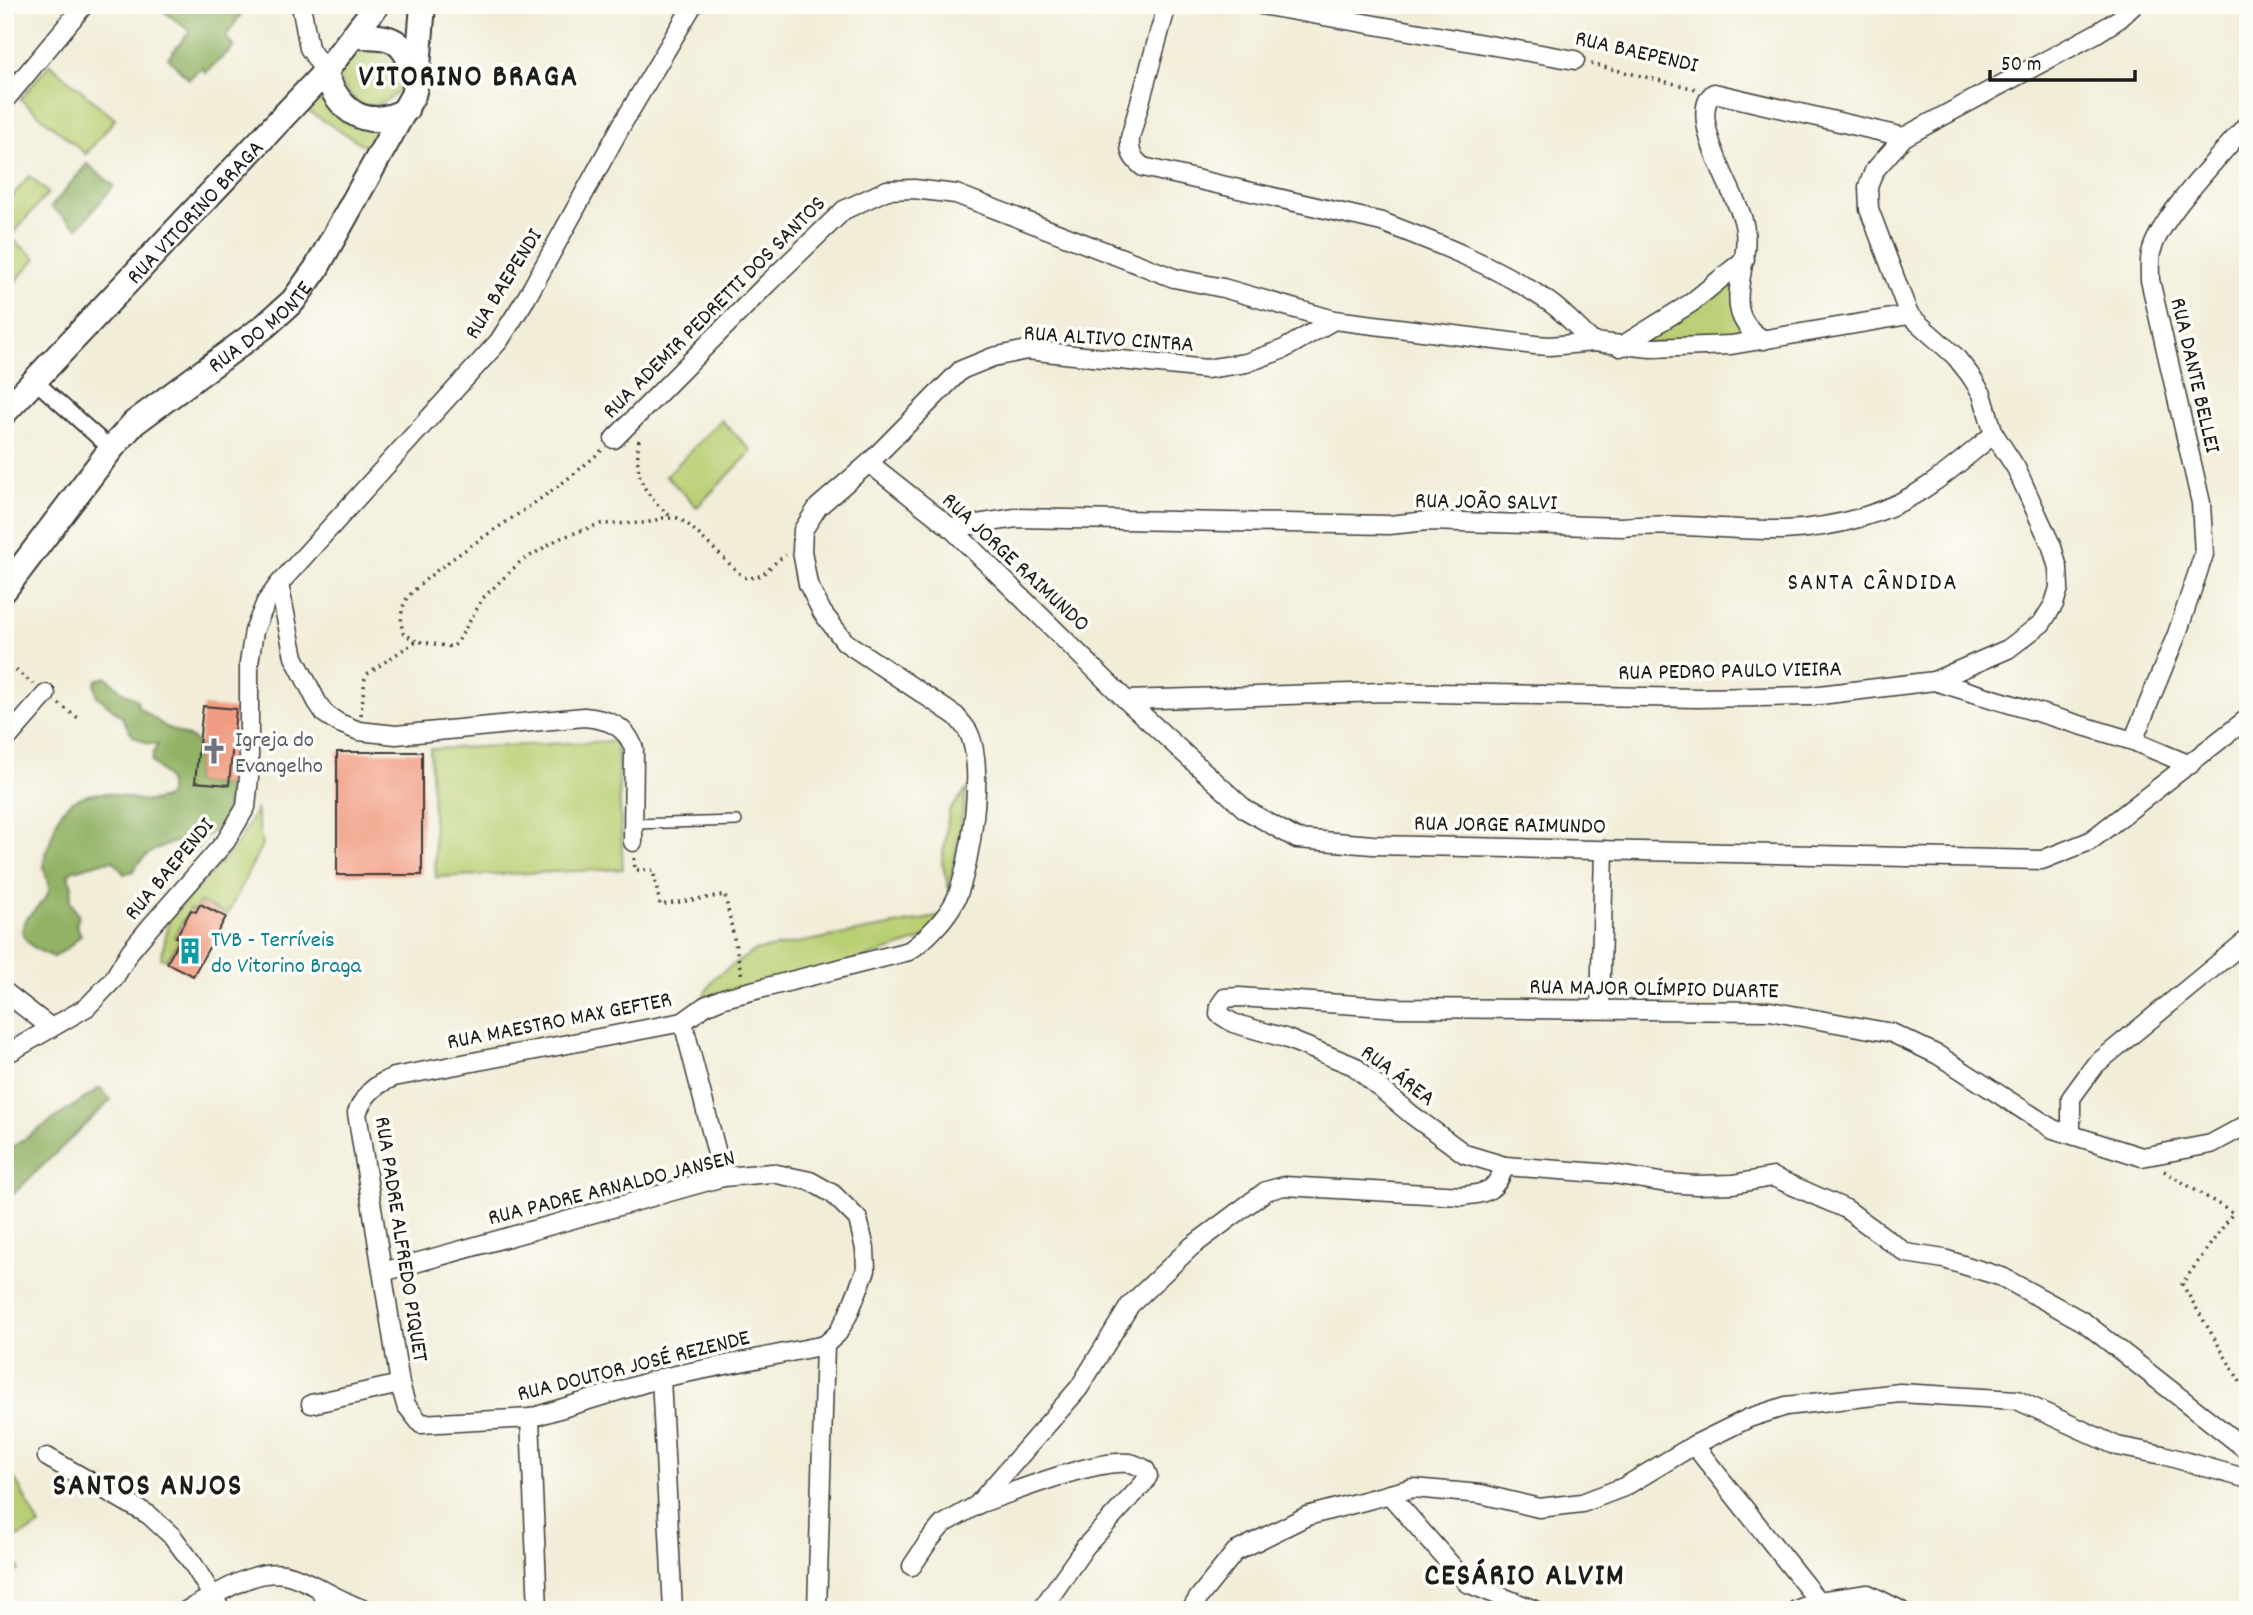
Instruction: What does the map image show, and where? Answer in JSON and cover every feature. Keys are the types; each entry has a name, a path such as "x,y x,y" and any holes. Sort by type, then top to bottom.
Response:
{"main road":[{"name":"RUA VITORINO BRAGA","path":"5,412 325,72 377,5"},
{"name":"RUA DO MONTE","path":"5,589 111,449 134,423 265,326 293,300 316,269 406,110 417,79 423,5"},
{"path":"353,36 388,38 399,44 408,55 417,79"},
{"path":"325,72 331,88 346,109 360,117 376,120 392,118 406,110"}],"street":[{"path":"5,100 84,5"},
{"path":"301,5 309,48 325,72"},
{"name":"RUA BAEPENDI","path":"5,1055 87,1007 113,980 131,950 226,841 246,807 249,777 248,663 254,631 267,602 279,584 499,341 527,297 624,121 693,5"},
{"path":"1167,5 1130,138 1129,150 1133,160 1143,167 1382,222 1405,231 1512,279 1551,303 1593,342"},
{"name":"RUA BAEPENDI","path":"1261,5 1575,60"},
{"name":"RUA PEDRO PAULO VIEIRA","path":"1126,699 1384,692 1697,698 1812,696 1934,681 2008,649 2042,623 2054,604 2059,588 2058,568 2052,547 2017,468 1994,434 1982,394 1955,356 1909,315 1869,209 1868,187 1874,171 1904,137 2097,33 2119,19 2134,5"},
{"path":"1764,340 1751,332 1740,316 1738,296 1747,241 1744,221 1709,140 1705,106 1707,98 1714,93 1904,137"},
{"name":"RUA DANTE BELLEI","path":"2133,741 2178,634 2204,554 2201,503 2150,279 2150,255 2155,239 2169,218 2248,123"},
{"name":"RUA ADEMIR PEDRETTI DOS SANTOS","path":"614,439 844,210 887,190 914,189 956,194 1174,278 1223,288 1334,320 1550,346 1593,342 1620,347 1651,348 1731,345 1909,315"},
{"path":"1620,347 1691,303 1745,259"},
{"name":"RUA ALTIVO CINTRA","path":"869,463 961,370 993,357 1027,351 1206,369 1245,363 1284,349 1334,320"},
{"path":"35,381 111,449"},
{"name":"RUA JOÃO SALVI","path":"951,528 1016,519 1390,525 1427,521 1622,527 1651,524 1783,530 1831,526 1881,511 1930,485 1994,434"},
{"name":"RUA JORGE RAIMUNDO","path":"869,463 951,528 1126,699 1246,810 1297,839 1373,845 2042,860 2090,841 2248,718"},
{"name":"RUA MAESTRO MAX GEFTER","path":"394,1077 683,1021 705,1006 724,998 909,951 927,938 956,900 968,856 974,817 974,750 968,732 956,716 845,642 822,612 808,584 802,551 803,530 818,507 869,463"},
{"path":"279,584 294,657 325,714 339,723 359,731 396,735 584,717 608,720 625,732 634,749 633,842"},
{"path":"1934,681 2133,741 2190,765"},
{"path":"5,741 46,694"},
{"path":"1600,1009 1604,850"},
{"path":"2071,1133 2071,1098 2095,1065 2248,939"},
{"path":"5,992 50,1027"},
{"name":"RUA MAJOR OLÍMPIO DUARTE","path":"1219,1014 1224,998 1239,997 1398,1008 1770,1011 1892,1032 1938,1055 2053,1129 2142,1157"},
{"name":"RUA ÁREA","path":"1219,1014 1233,1023 1285,1038 1354,1066 1412,1115 1465,1154 1505,1166 1613,1174 1696,1185 1733,1184 1773,1177 1846,1209 1906,1253 1944,1259 2002,1278 2084,1322 2248,1451"},
{"path":"683,1021 723,1177"},
{"name":"RUA PADRE ALFREDO PIQUET","path":"394,1077 375,1085 362,1099 356,1113 400,1384"},
{"path":"2142,1157 2211,1144 2248,1124"},
{"path":"977,1504 1079,1388 1130,1305 1191,1247 1266,1191 1284,1186 1462,1196 1484,1194 1498,1185 1505,1166"},
{"name":"RUA PADRE ARNALDO JANSEN","path":"383,1272 723,1177 772,1173 810,1181 832,1194 858,1219 865,1249 866,1270 848,1315 838,1333 825,1345"},
{"path":"817,1610 825,1345"},
{"name":"RUA DOUTOR JOSÉ REZENDE","path":"400,1384 406,1405 421,1424 530,1418 661,1378 825,1345"},
{"path":"661,1378 673,1610"},
{"path":"311,1404 400,1384"},
{"path":"1191,1610 1235,1552 1307,1516 1413,1488 1480,1494 1539,1507 1582,1503 1624,1487 1694,1445 1749,1418 1786,1406 1900,1393 2017,1400 2117,1446 2163,1455 2248,1479"},
{"path":"530,1418 538,1610"},
{"path":"1694,1445 1818,1601"},
{"path":"47,1457 149,1515 173,1537 217,1603"},
{"path":"912,1566 943,1525 977,1504 1104,1465 1130,1463 1145,1469 1148,1476 1144,1483 1085,1547 1041,1610"},
{"path":"1389,1494 1467,1583 1535,1610"},
{"path":"187,1610 217,1603 250,1578 265,1573 292,1576 366,1610"},
{"path":"1796,1610 1818,1601 1868,1594 1900,1610"}],"lane":[{"path":"633,824 737,821"},
{"path":"314,1587 324,1610"}],"path":[{"name":"RUA BAEPENDI","path":"1575,60 1714,93"},
{"path":"642,432 636,458 640,482 649,497 671,517"},
{"path":"614,439 569,479 450,561 408,597 402,612 403,633 415,641 452,647 457,643 482,598 519,563 546,545 600,524 646,523 678,518 690,526 743,577 755,579 765,574 782,556 802,551"},
{"path":"359,731 366,676 415,641"},
{"path":"5,661 81,720"},
{"path":"633,842 635,870 653,870 660,905 725,895 745,993"},
{"path":"2142,1157 2233,1213 2182,1284 2248,1395"}],"green space":[{"path":"155,5 246,6 226,37 234,47 205,73 202,67 189,79 168,58 190,31"},
{"path":"366,44 393,53 400,66 402,79 391,98 376,104 360,105 341,83 339,70 345,59"},
{"path":"50,64 115,119 86,154 20,99"},
{"path":"327,84 389,122 378,154 298,105"},
{"path":"87,164 114,186 78,228 51,207"},
{"path":"30,176 48,193 10,237 36,258 5,293 5,204"},
{"path":"1732,280 1745,335 1645,344 1644,337"},
{"path":"721,420 752,451 697,507 666,476"},
{"path":"107,677 120,690 137,700 138,707 166,727 193,739 199,746 195,782 229,785 228,803 220,825 194,851 179,841 153,851 142,859 133,871 124,874 114,861 71,871 68,876 72,886 70,901 79,917 76,924 81,935 54,957 30,944 23,930 27,918 49,891 44,868 45,858 61,812 75,800 89,794 113,794 146,801 168,796 169,785 166,777 152,762 158,744 149,744 133,736 121,716 97,696 96,680"},
{"path":"617,741 623,869 436,877 430,749"},
{"path":"967,789 949,889 942,863 949,811"},
{"path":"256,810 262,845 227,915 200,902 195,911 190,909 174,937 179,940 167,960 161,958 170,918 236,846"},
{"path":"943,916 927,938 693,1013 715,977 754,951"},
{"path":"100,1088 111,1100 5,1202 5,1152"},
{"path":"15,1479 40,1526 5,1543 5,1484"},
{"path":"5,1543 19,1570 5,1577"}],"building":[{"name":"Igreja do Evangelho","path":"203,706 236,709 229,785 195,782"},
{"path":"337,752 422,752 422,875 337,875"},
{"name":"TVB - Terríveis do Vitorino Braga","path":"200,904 226,917 193,976 167,963 180,939 176,937 191,910 196,912"}],"place":[{"name":"Igreja do Evangelho","path":"214,751"},
{"name":"TVB - Terríveis do Vitorino Braga","path":"190,951"}],"district":[{"name":"VITORINO BRAGA","path":"469,75"},
{"name":"SANTA CÂNDIDA","path":"1873,581"},
{"name":"SANTOS ANJOS","path":"148,1484"},
{"name":"CESÁRIO ALVIM","path":"1525,1574"}]}
